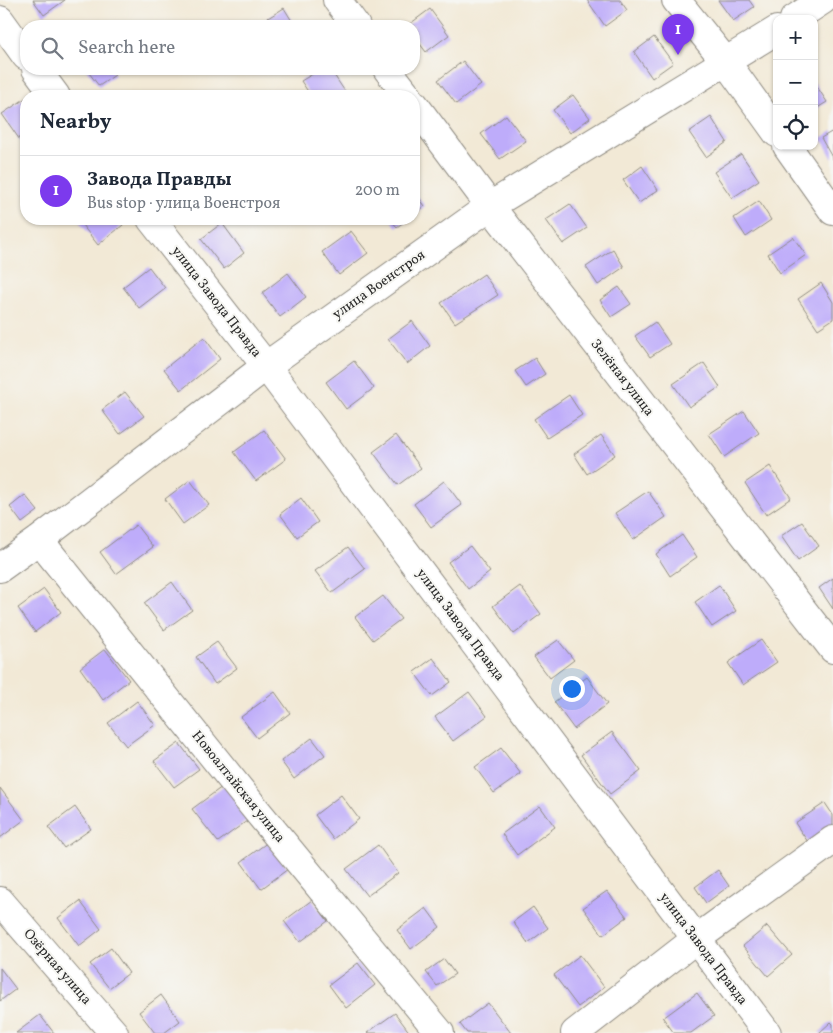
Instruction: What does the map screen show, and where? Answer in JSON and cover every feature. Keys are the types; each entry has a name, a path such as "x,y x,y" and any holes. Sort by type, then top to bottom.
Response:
{"street":[{"path":"336,0 351,20"},
{"path":"676,0 726,62 773,127"},
{"path":"800,15 824,0"},
{"path":"0,20 20,48"},
{"name":"улица Военстроя","path":"0,568 266,366 490,206 773,33"},
{"path":"40,75 52,90"},
{"path":"392,75 404,90"},
{"name":"Зелёная улица","path":"420,112 490,206 833,649"},
{"path":"790,150 833,211"},
{"name":"улица Завода Правда","path":"156,225 266,366 767,1033"},
{"name":"Новоалтайская улица","path":"39,540 264,819 440,1033"},
{"path":"575,1033 696,939 833,840"},
{"name":"Озёрная улица","path":"0,901 114,1033"}],"building":[{"path":"33,0 65,0 44,15"},
{"path":"587,0 620,0 627,10 605,26"},
{"path":"718,0 749,0 754,7 733,21"},
{"path":"284,8 291,20 265,20"},
{"path":"430,9 449,35 426,52 420,44 420,20 415,20"},
{"path":"654,37 673,63 652,78 634,52"},
{"path":"463,61 481,85 456,104 438,80"},
{"path":"91,75 115,75 99,86"},
{"path":"311,75 334,75 344,90 307,90 301,81"},
{"path":"818,88 827,102 818,108"},
{"path":"573,95 590,118 570,133 553,110"},
{"path":"20,102 20,140 2,114"},
{"path":"506,115 526,141 500,159 481,134"},
{"path":"711,117 727,142 706,157 689,132"},
{"path":"833,131 833,159 821,138"},
{"path":"741,154 759,180 732,198 714,172"},
{"path":"642,166 658,190 639,203 623,180"},
{"path":"420,199 425,206 420,210"},
{"path":"759,201 771,220 746,237 734,218"},
{"path":"570,204 587,228 563,244 546,220"},
{"path":"82,225 123,225 98,245"},
{"path":"219,225 223,225 244,253 224,269 201,239"},
{"path":"351,231 368,253 339,275 322,252"},
{"path":"793,237 806,255 780,273 768,254"},
{"path":"613,249 624,267 598,285 586,267"},
{"path":"149,267 165,288 139,308 123,287"},
{"path":"288,273 306,297 280,317 262,293"},
{"path":"484,274 498,295 455,323 441,303"},
{"path":"821,283 833,302 833,319 818,329 798,299"},
{"path":"619,287 631,304 611,317 600,300"},
{"path":"412,321 430,346 407,364 388,339"},
{"path":"655,322 670,344 650,357 635,336"},
{"path":"204,337 220,359 181,390 164,369"},
{"path":"535,358 545,374 526,387 515,371"},
{"path":"354,361 374,388 346,409 326,382"},
{"path":"704,363 720,387 689,407 673,384"},
{"path":"125,392 144,416 120,434 102,410"},
{"path":"569,395 582,415 547,438 534,419"},
{"path":"744,411 759,433 724,457 709,434"},
{"path":"264,430 286,459 256,481 234,452"},
{"path":"396,435 421,468 398,485 373,452"},
{"path":"601,435 615,455 587,474 574,454"},
{"path":"770,466 791,498 766,515 745,483"},
{"path":"190,480 209,505 183,524 165,499"},
{"path":"444,481 462,505 431,527 414,504"},
{"path":"648,491 666,517 633,540 615,513"},
{"path":"25,495 38,511 22,523 10,507"},
{"path":"301,498 318,522 297,537 280,514"},
{"path":"802,522 819,546 798,561 781,536"},
{"path":"136,525 153,547 116,574 100,552"},
{"path":"682,535 697,557 670,576 656,554"},
{"path":"470,546 490,572 468,589 448,562"},
{"path":"348,547 365,569 332,593 315,571"},
{"path":"833,578 833,609 819,588"},
{"path":"172,582 192,610 164,630 144,603"},
{"path":"719,585 736,611 712,627 695,602"},
{"path":"520,586 541,614 514,634 493,606"},
{"path":"44,589 61,612 35,632 18,608"},
{"path":"383,596 401,619 373,640 355,617"},
{"path":"558,640 574,660 550,678 534,657"},
{"path":"761,640 777,662 743,685 728,663"},
{"path":"217,642 237,668 215,684 196,657"},
{"path":"105,649 129,680 103,700 80,668"},
{"path":"433,658 451,682 432,696 414,672"},
{"path":"587,677 607,704 574,729 554,702"},
{"path":"275,692 290,713 257,738 241,717"},
{"path":"469,692 487,716 453,741 435,717"},
{"path":"137,701 155,725 126,746 108,723"},
{"path":"612,732 641,771 610,794 581,755"},
{"path":"312,738 325,755 294,779 281,761"},
{"path":"179,743 199,769 174,787 154,761"},
{"path":"501,748 521,774 494,793 475,767"},
{"path":"226,784 251,818 218,842 192,809"},
{"path":"0,788 24,820 0,838"},
{"path":"341,795 359,819 333,839 315,815"},
{"path":"825,803 833,815 833,829 810,845 795,823"},
{"path":"540,806 555,827 517,855 502,834"},
{"path":"75,807 91,829 64,848 48,827"},
{"path":"268,842 288,869 261,889 241,862"},
{"path":"378,845 398,873 367,896 346,869"},
{"path":"718,870 729,886 706,903 695,887"},
{"path":"607,891 627,917 603,935 583,908"},
{"path":"312,900 328,921 300,942 284,921"},
{"path":"80,901 101,929 79,946 58,918"},
{"path":"533,907 548,928 528,943 513,922"},
{"path":"426,908 440,927 411,949 397,930"},
{"path":"767,926 792,955 768,976 743,946"},
{"path":"111,948 129,973 109,988 90,964"},
{"path":"580,955 604,987 578,1007 554,975"},
{"path":"444,959 455,974 437,986 426,972"},
{"path":"358,963 375,985 346,1008 329,985"},
{"path":"0,968 16,989 0,1001"},
{"path":"697,993 714,1016 691,1033 674,1033 663,1018"},
{"path":"161,995 180,1021 164,1033 155,1033 139,1012"},
{"path":"488,1003 511,1033 467,1033 460,1024"},
{"path":"395,1013 410,1033 367,1033"},
{"path":"40,1015 54,1033 16,1033"},
{"path":"831,1022 833,1024 833,1033 819,1033"}],"place":[{"name":"Завода Правды","path":"678,55"}]}
